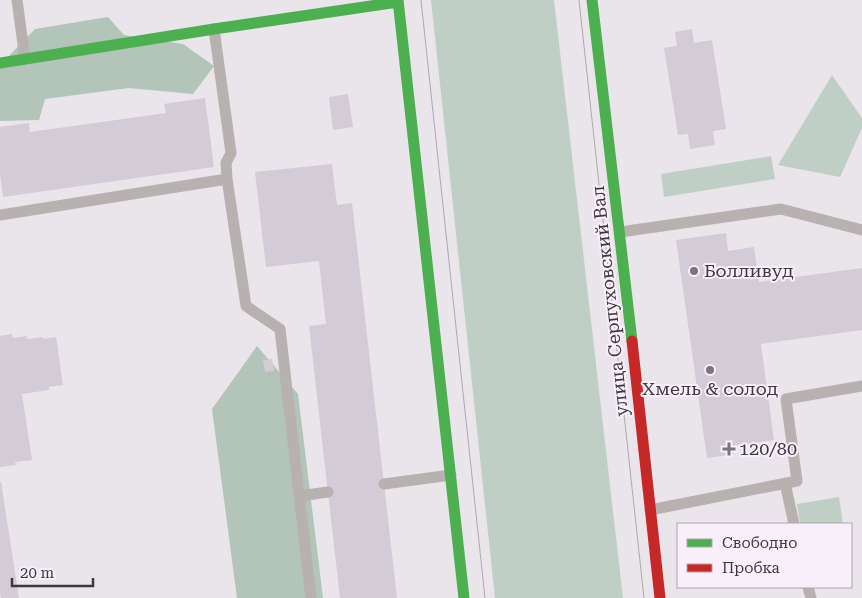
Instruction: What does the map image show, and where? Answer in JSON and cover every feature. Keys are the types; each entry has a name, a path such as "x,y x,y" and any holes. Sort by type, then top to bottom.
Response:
{"main road":[{"name":"улица Серпуховский Вал","path":"592,0 620,232 660,598"},
{"path":"0,63 398,1 464,598"}],"lane":[{"path":"17,0 25,59"},
{"path":"214,29 231,153 226,163 246,306 280,329 311,598"},
{"path":"0,215 228,179"},
{"path":"620,232 781,209 862,230"},
{"path":"650,510 797,481 786,399 862,386"},
{"path":"384,484 451,476"},
{"path":"785,483 794,523"},
{"path":"299,496 328,492"}],"shaded area":[{"path":"431,0 554,0 623,598 495,598"},
{"path":"832,75 862,118 862,128 840,177 778,165"},
{"path":"771,156 775,179 664,197 661,174"},
{"path":"839,497 843,523 800,523 797,504"}],"green space":[{"path":"108,17 124,35 183,44 214,66 193,94 129,88 45,99 39,120 0,121 0,65 35,29"},
{"path":"257,346 298,394 323,598 237,598 212,409"}],"building":[{"path":"692,29 694,43 712,40 726,129 713,131 715,145 690,149 688,134 678,135 664,48 677,46 675,32"},
{"path":"348,94 353,127 333,130 329,97"},
{"path":"205,98 214,167 3,197 0,173 0,127 29,123 30,132 152,115 166,113 164,104"},
{"path":"332,164 337,205 352,203 397,598 340,598 309,326 326,324 319,261 266,267 255,172"},
{"path":"726,233 728,251 754,247 759,282 862,268 862,330 761,344 774,440 733,446 734,454 707,458 676,240"},
{"path":"12,334 13,338 27,336 27,339 56,337 63,385 49,387 49,390 22,394 32,460 15,462 16,465 0,467 0,336"},
{"path":"272,359 274,371 265,372 263,360"},
{"path":"0,482 19,598 1,598 0,592"}],"tram line":[{"path":"421,0 485,598"},
{"path":"579,0 644,598"}],"traffic: fast":[{"path":"398,0 464,598"},
{"path":"592,0 632,341"},
{"path":"0,63 398,2"}],"traffic: jam":[{"path":"632,341 660,598"}],"place":[{"name":"Болливуд","path":"694,271"},
{"name":"Хмель & солод","path":"710,370"},
{"name":"120/80","path":"729,449"}]}
